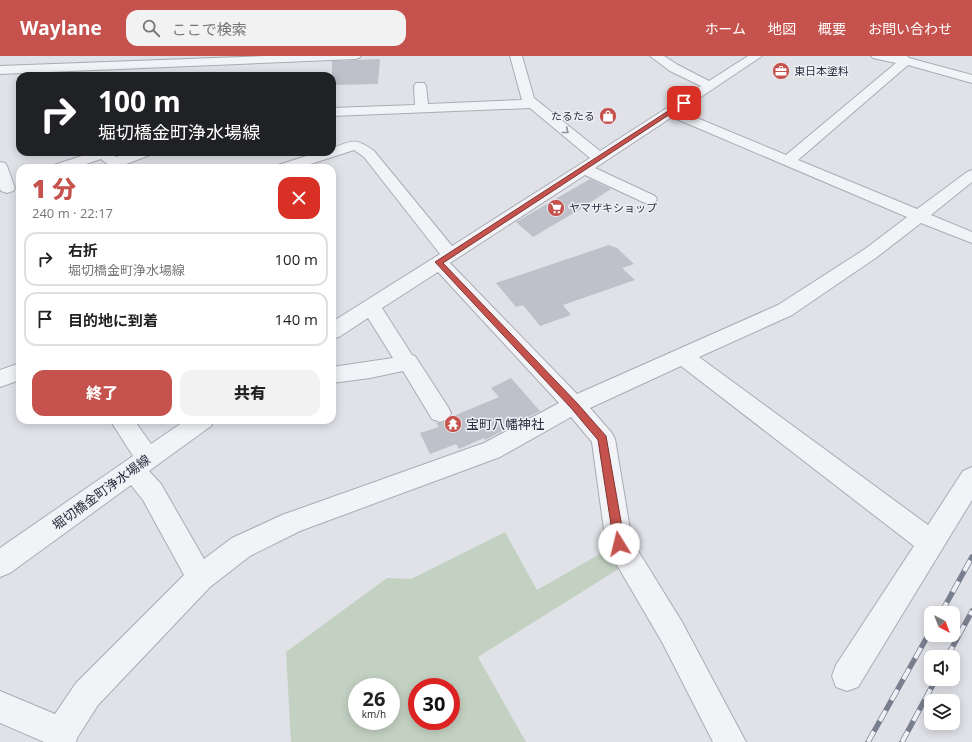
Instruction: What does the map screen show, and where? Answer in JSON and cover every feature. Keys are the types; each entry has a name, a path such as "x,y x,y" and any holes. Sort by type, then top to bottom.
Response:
{"street":[{"path":"0,70 234,66 302,57 355,56"},
{"path":"516,56 528,100 599,158"},
{"path":"656,56 674,68 710,86"},
{"path":"336,329 756,56"},
{"path":"877,56 903,58 972,79"},
{"path":"299,70 302,57"},
{"path":"788,161 903,58"},
{"path":"420,86 422,108"},
{"path":"336,112 532,104"},
{"path":"671,112 972,238"},
{"path":"336,151 356,145 369,154 444,259 603,439 619,544 672,632 730,742"},
{"path":"71,164 94,156"},
{"path":"106,156 118,164"},
{"path":"121,164 137,156"},
{"path":"296,164 321,156"},
{"path":"0,166 9,187"},
{"path":"583,168 645,196 656,184"},
{"path":"0,707 60,738 87,694 200,578 241,547 291,523 492,450 574,405 785,310 870,253 972,176"},
{"path":"371,306 440,413"},
{"path":"683,356 931,543"},
{"path":"336,374 390,366 407,361"},
{"path":"0,379 16,373"},
{"path":"123,424 152,492 200,578"},
{"name":"堀切橋金町浄水場線","path":"0,564 197,424"},
{"path":"847,676 972,478"}],"green space":[{"path":"505,532 537,590 610,548 620,568 478,657 526,742 291,742 286,652 387,578 411,579"}],"building":[{"path":"380,59 378,84 336,85 336,72 332,72 332,61"},
{"path":"590,179 611,189 533,237 516,222"},
{"path":"609,245 617,248 634,264 622,268 635,280 563,305 571,315 540,326 523,305 516,307 496,283"},
{"path":"511,378 540,411 485,440 484,438 459,449 456,444 430,454 420,433 439,427 436,423 449,420 451,417 499,397 491,388"}],"railway":[{"path":"945,606 972,557"},
{"path":"951,650 972,611"},
{"path":"868,742 924,642"},
{"path":"902,742 932,686"}],"place":[{"name":"東日本塗料","path":"781,71"},
{"name":"たるたる","path":"608,116"},
{"name":"ヤマザキショップ","path":"556,208"},
{"name":"宝町八幡神社","path":"453,424"}],"route":[{"path":"619,544 603,439 574,405 439,262 684,103"}]}
